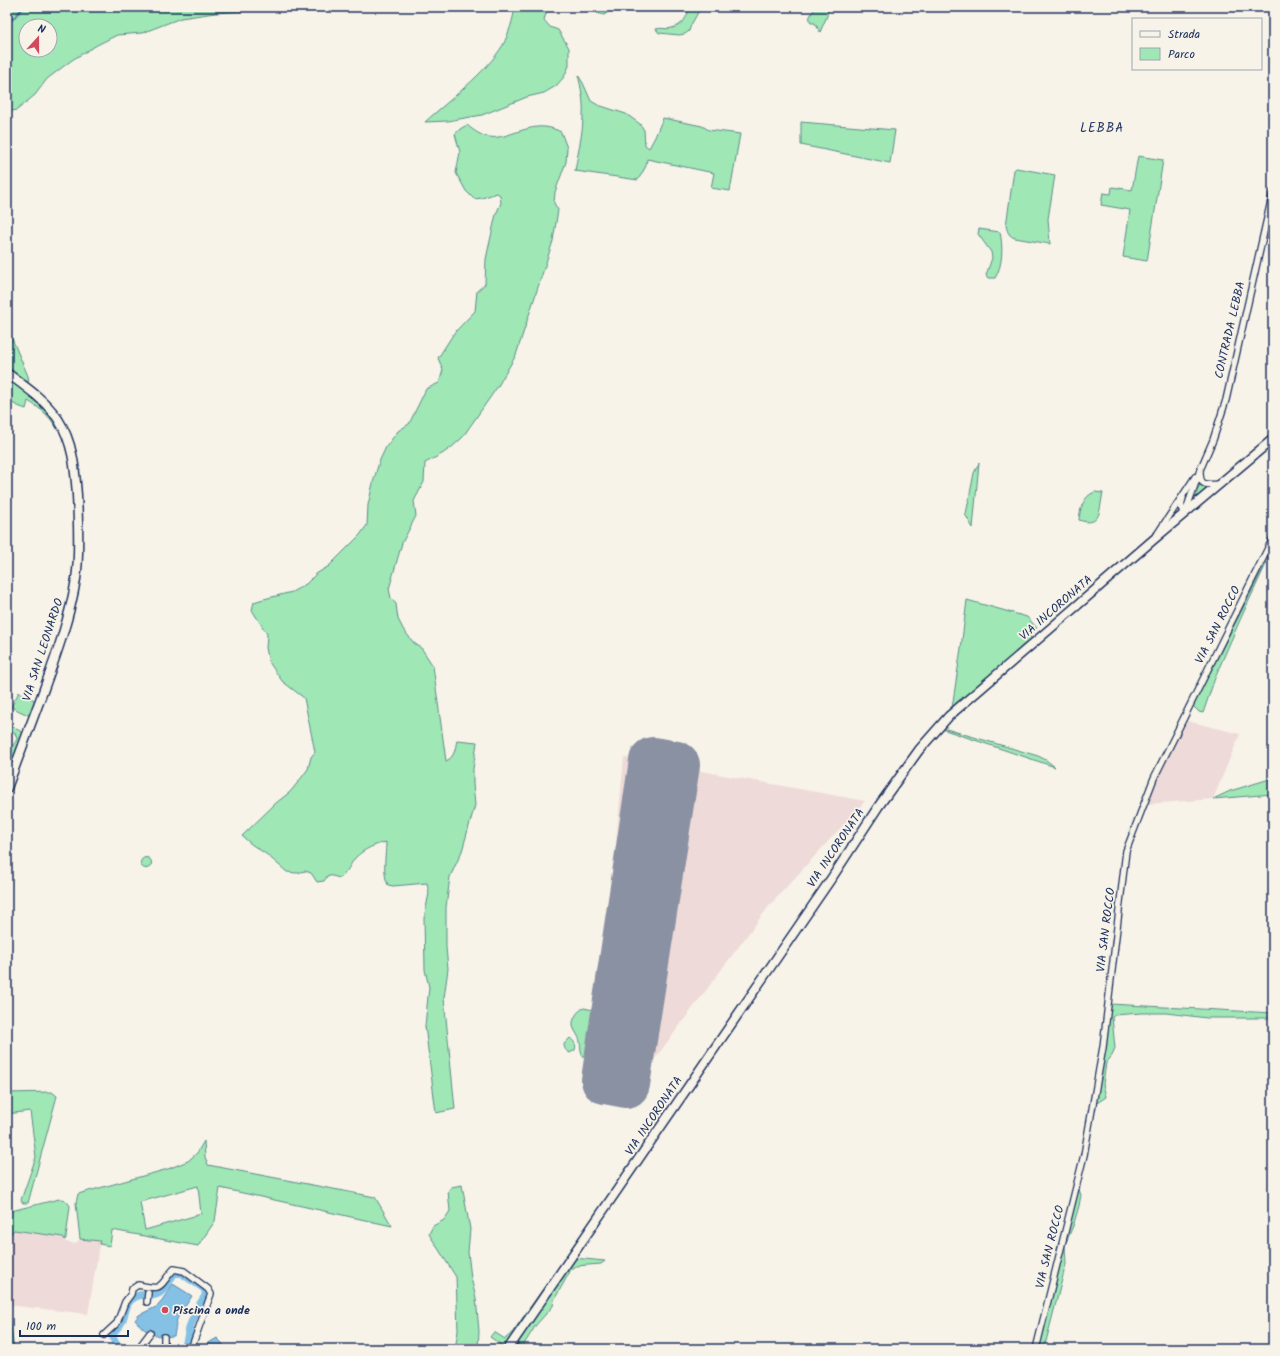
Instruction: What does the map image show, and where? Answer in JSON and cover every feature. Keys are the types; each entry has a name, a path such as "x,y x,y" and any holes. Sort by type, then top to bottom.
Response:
{"main road":[{"name":"VIA SAN LEONARDO","path":"7,373 37,395 48,406 59,420 67,435 73,457 77,508 76,578 70,608 58,650 7,788"},
{"name":"VIA INCORONATA","path":"508,1349 819,896 878,807 919,750 949,716 1153,540 1273,439"}],"street":[{"name":"CONTRADA LEBBA","path":"1200,470 1213,440 1226,400 1273,192"},
{"path":"1200,470 1202,483 1206,486 1220,484"},
{"path":"1153,540 1200,470"},
{"path":"1184,514 1200,470"},
{"path":"1184,514 1181,505 1185,493"},
{"name":"VIA SAN ROCCO","path":"1036,1349 1084,1155 1103,1047 1126,851 1154,778 1273,538"},
{"path":"104,1335 117,1323 122,1308 131,1294 132,1289 138,1285 156,1288 160,1286 174,1269 180,1270 208,1289 211,1294 191,1349"},
{"path":"147,1302 148,1293"},
{"path":"138,1349 150,1332"},
{"path":"164,1337 164,1349"}],"shaded area":[{"path":"1187,721 1240,734 1213,799 1147,804 1165,761"},
{"path":"624,757 865,801 769,906 621,1104 595,1070"},
{"path":"14,1230 63,1237 66,1242 75,1244 80,1239 100,1241 88,1314 8,1305 7,1238"}],"green space":[{"path":"7,7 263,7 243,11 181,18 142,33 117,35 72,60 47,79 35,95 17,110 7,112"},
{"path":"515,7 548,7 544,20 550,27 558,30 569,48 569,66 564,77 556,86 544,93 527,97 482,115 448,121 425,122 467,86 496,56 507,36"},
{"path":"595,7 608,7 607,13 604,15 597,13 594,10"},
{"path":"689,7 701,7 689,31 685,34 679,35 659,33 656,29 670,29 682,23 686,18"},
{"path":"815,7 828,7 827,16 820,32 815,23 811,23 810,20 810,16"},
{"path":"578,75 591,101 598,105 626,114 640,124 644,130 645,145 649,148 663,118 702,126 709,130 740,134 730,191 711,188 714,173 647,159 646,166 638,180 575,171 583,122 582,95"},
{"path":"801,122 895,130 890,163 801,145"},
{"path":"467,125 480,134 493,137 504,136 526,129 546,127 561,132 567,148 566,162 555,192 554,203 558,210 553,241 516,355 498,386 462,438 442,454 425,463 424,482 414,501 416,516 402,543 389,589 391,598 396,604 398,619 403,629 413,642 422,649 433,666 446,761 453,755 457,740 477,742 473,769 475,805 462,851 450,877 446,907 446,947 448,969 444,998 455,1109 436,1113 425,1026 429,987 425,970 424,918 429,893 427,883 393,886 388,885 385,875 386,842 377,844 358,855 345,874 340,878 328,875 324,881 317,882 311,873 305,871 296,873 287,872 242,836 276,803 290,792 308,769 311,757 315,752 304,698 282,681 269,662 266,648 267,634 252,610 254,602 292,592 306,584 316,574 329,566 360,535 367,525 368,505 373,483 379,462 386,447 398,431 409,424 426,389 439,383 443,370 438,358 454,333 475,311 477,291 485,284 486,259 496,214 501,203 500,195 497,193 474,199 466,191 456,173 460,152 455,134"},
{"path":"1138,156 1163,160 1147,261 1123,257 1130,210 1101,205 1103,193 1111,194 1112,187 1132,190"},
{"path":"1016,168 1055,175 1048,219 1050,244 1015,238 1008,232 1006,226 1014,170"},
{"path":"979,229 1000,232 1002,256 1000,267 995,278 988,278 986,275 992,258 991,252 978,234"},
{"path":"7,327 28,376 29,381 25,383 7,369"},
{"path":"8,377 41,406 58,426 57,429 45,413 28,401 26,409 15,405 10,401 7,394"},
{"path":"979,463 973,528 965,514 974,473"},
{"path":"1200,484 1208,489 1196,499 1195,498"},
{"path":"1095,492 1103,493 1098,516 1092,521 1086,522 1079,520 1083,503 1091,494"},
{"path":"1273,549 1216,675 1203,713 1199,712 1193,706"},
{"path":"967,600 1027,617 1037,628 1029,635 1032,639 952,708 961,648"},
{"path":"19,692 36,701 30,716 11,707"},
{"path":"7,724 24,733 15,759 9,750 17,738 15,733 10,732 7,729"},
{"path":"943,728 1038,756 1055,767 942,729"},
{"path":"1273,778 1273,794 1213,799 1230,791"},
{"path":"144,858 148,858 150,859 150,867 144,868 141,865 141,861"},
{"path":"1110,1004 1273,1013 1273,1018 1207,1018 1166,1013 1115,1015 1112,1017 1115,1048 1111,1057 1106,1063 1103,1084 1106,1097 1094,1104"},
{"path":"584,1008 593,1010 592,1034 595,1055 592,1060 584,1058 581,1052 579,1038 573,1026 573,1021 576,1015"},
{"path":"570,1038 576,1046 575,1050 570,1053 564,1047 564,1044"},
{"path":"52,1092 57,1096 28,1203 23,1203 21,1200 36,1157 30,1111 7,1114 7,1093"},
{"path":"204,1141 205,1157 208,1165 375,1197 392,1226 220,1188 215,1221 198,1246 112,1230 110,1246 99,1244 100,1241 80,1239 76,1203 78,1194 168,1169 188,1161 197,1153","holes":["198,1186 201,1214 145,1230 140,1202"]},
{"path":"462,1185 470,1229 468,1252 471,1278 476,1298 479,1331 478,1349 455,1349 458,1331 456,1277 429,1234 433,1226 444,1220 450,1211 448,1191 451,1187"},
{"path":"1078,1187 1081,1195 1073,1226 1065,1245 1066,1264 1044,1349 1038,1349"},
{"path":"63,1199 70,1206 65,1240 63,1237 14,1230 7,1238 7,1212"},
{"path":"574,1258 605,1261 601,1264 576,1266 572,1268 554,1300 553,1306 536,1325 521,1349 513,1349 521,1339"},
{"path":"566,1259 504,1349 496,1349 500,1344 490,1337 494,1332 505,1339 512,1333 547,1283"},
{"path":"7,1313 9,1314 14,1349 7,1349"}],"water":[{"name":"Piscina a onde","path":"173,1284 192,1296 177,1319 174,1336 157,1336 148,1332 135,1320 139,1315 158,1306"},
{"path":"217,1338 225,1349 207,1349 207,1344"}],"waterway":[{"path":"7,25 24,7"},
{"path":"122,1349 114,1340 113,1334 121,1323 129,1302 138,1296 156,1295 162,1291 174,1273 181,1273 205,1289 206,1295 197,1309 190,1326 185,1349"}],"runway":[{"path":"653,761 676,765 626,1084 605,1080 653,761"}],"place":[{"name":"Piscina a onde","path":"165,1310"}],"district":[{"name":"LEBBA","path":"1102,128"}]}
